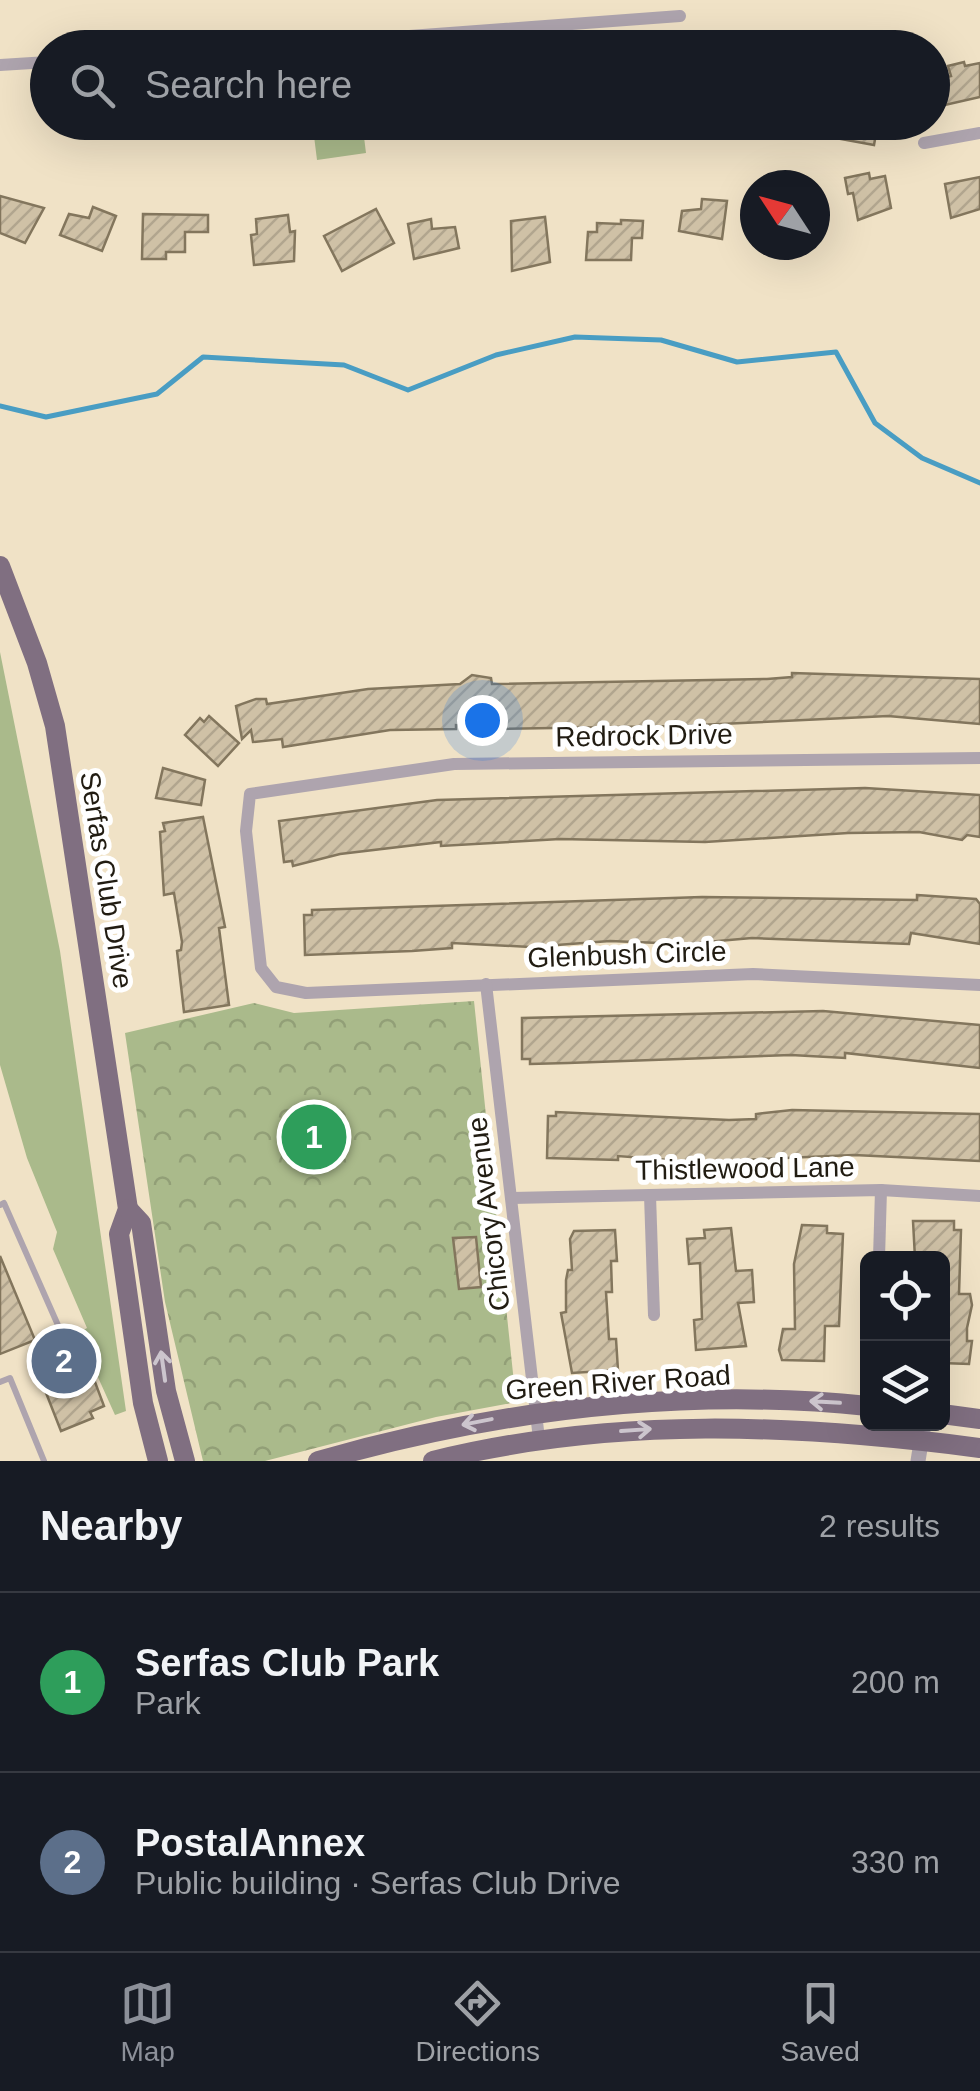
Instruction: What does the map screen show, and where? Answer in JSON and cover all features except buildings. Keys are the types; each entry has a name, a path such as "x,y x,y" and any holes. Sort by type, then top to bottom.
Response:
{"main road":[{"name":"Serfas Club Drive","path":"0,566 37,663 55,726 128,1209 119,1234 143,1403 158,1461"},
{"name":"Serfas Club Drive","path":"128,1209 141,1223 166,1391 185,1461"},
{"name":"Green River Road","path":"318,1461 380,1443 536,1412 732,1400 860,1406"},
{"path":"950,1415 980,1420"},
{"name":"Green River Road","path":"433,1461 539,1439 710,1427 823,1429 980,1448"}],"street":[{"path":"491,30 680,16"},
{"path":"0,66 30,64"},
{"path":"950,138 980,133"},
{"path":"924,143 941,140"},
{"name":"Redrock Drive","path":"276,986 260,968 246,831 250,794 454,764 980,758"},
{"name":"Glenbush Circle","path":"276,986 306,993 753,974 980,985"},
{"name":"Chicory Avenue","path":"486,984 539,1439"},
{"path":"880,1251 882,1190"},
{"name":"Thistlewood Lane","path":"512,1198 882,1190 980,1196"},
{"path":"650,1195 654,1315"}],"lane":[{"path":"0,1205 4,1203 61,1332"},
{"path":"0,1382 11,1380 44,1461"}],"green space":[{"path":"314,140 364,140 366,153 317,160"},
{"path":"0,652 60,951 126,1411 115,1415 78,1333 87,1328 53,1249 57,1232 27,1158 0,1065"},
{"path":"474,1001 516,1402 436,1417 265,1461 203,1461 165,1302 125,1033 254,1003 294,1013"}],"waterway":[{"path":"0,406 46,417 157,394 203,357 344,365 408,390 496,355 575,337 661,340 737,362 836,352 875,423 922,458 980,483"}],"place":[{"name":"Serfas Club Park","path":"314,1137"},
{"name":"PostalAnnex","path":"64,1361"}]}
